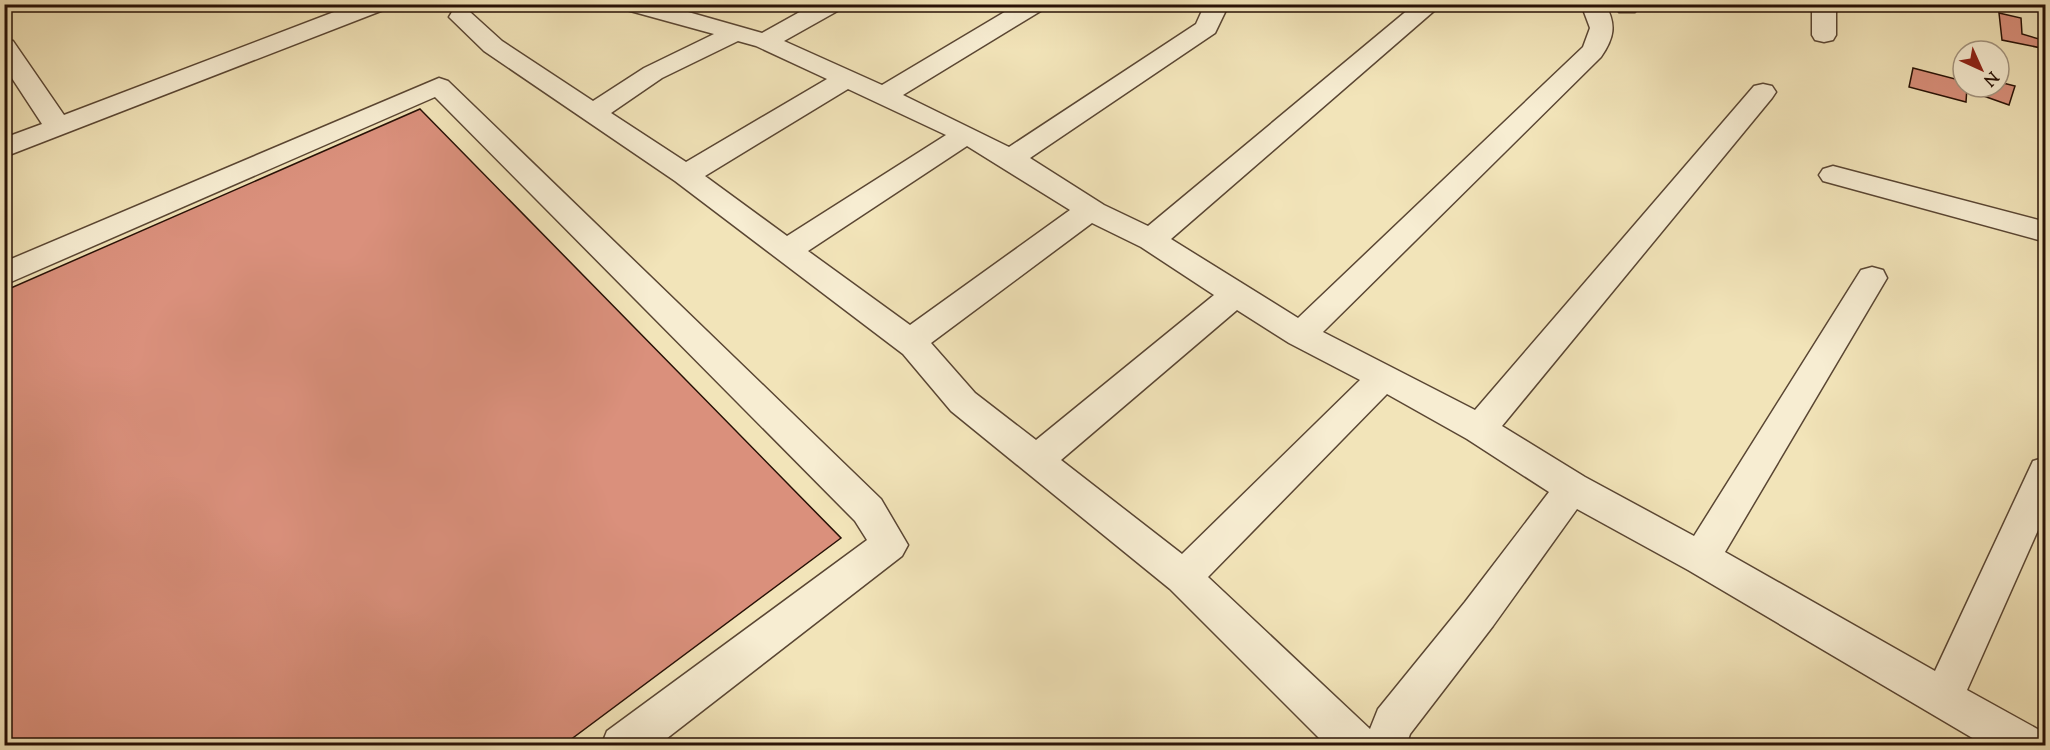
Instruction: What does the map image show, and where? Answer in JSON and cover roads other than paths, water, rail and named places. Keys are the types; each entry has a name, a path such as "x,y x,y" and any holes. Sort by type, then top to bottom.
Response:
{"street":[{"path":"4,148 378,4"},
{"path":"591,114 653,74 832,4"},
{"path":"883,96 1036,4"},
{"path":"1010,159 1206,28 1217,4"},
{"path":"1152,240 1430,4"},
{"path":"1300,335 1593,52 1604,31 1602,19 1593,4"},
{"path":"1824,4 1824,35"},
{"path":"632,5 750,37 966,134 1090,210 1152,240 1300,335 1384,377 1479,429 1572,488 1701,558 2026,746"},
{"path":"461,17 493,46 685,175 909,342 963,402 1183,577 1357,746"},
{"path":"4,46 58,127"},
{"path":"685,175 846,79"},
{"path":"4,274 439,86 868,510 889,545 622,746"},
{"path":"1479,429 1763,92"},
{"path":"786,251 966,134"},
{"path":"1833,175 2046,232"},
{"path":"909,342 1090,210"},
{"path":"1701,558 1872,278"},
{"path":"1036,461 1235,294"},
{"path":"1183,577 1384,377"},
{"path":"1943,698 2046,471"},
{"path":"1384,746 1393,723 1486,605 1572,488"}]}
